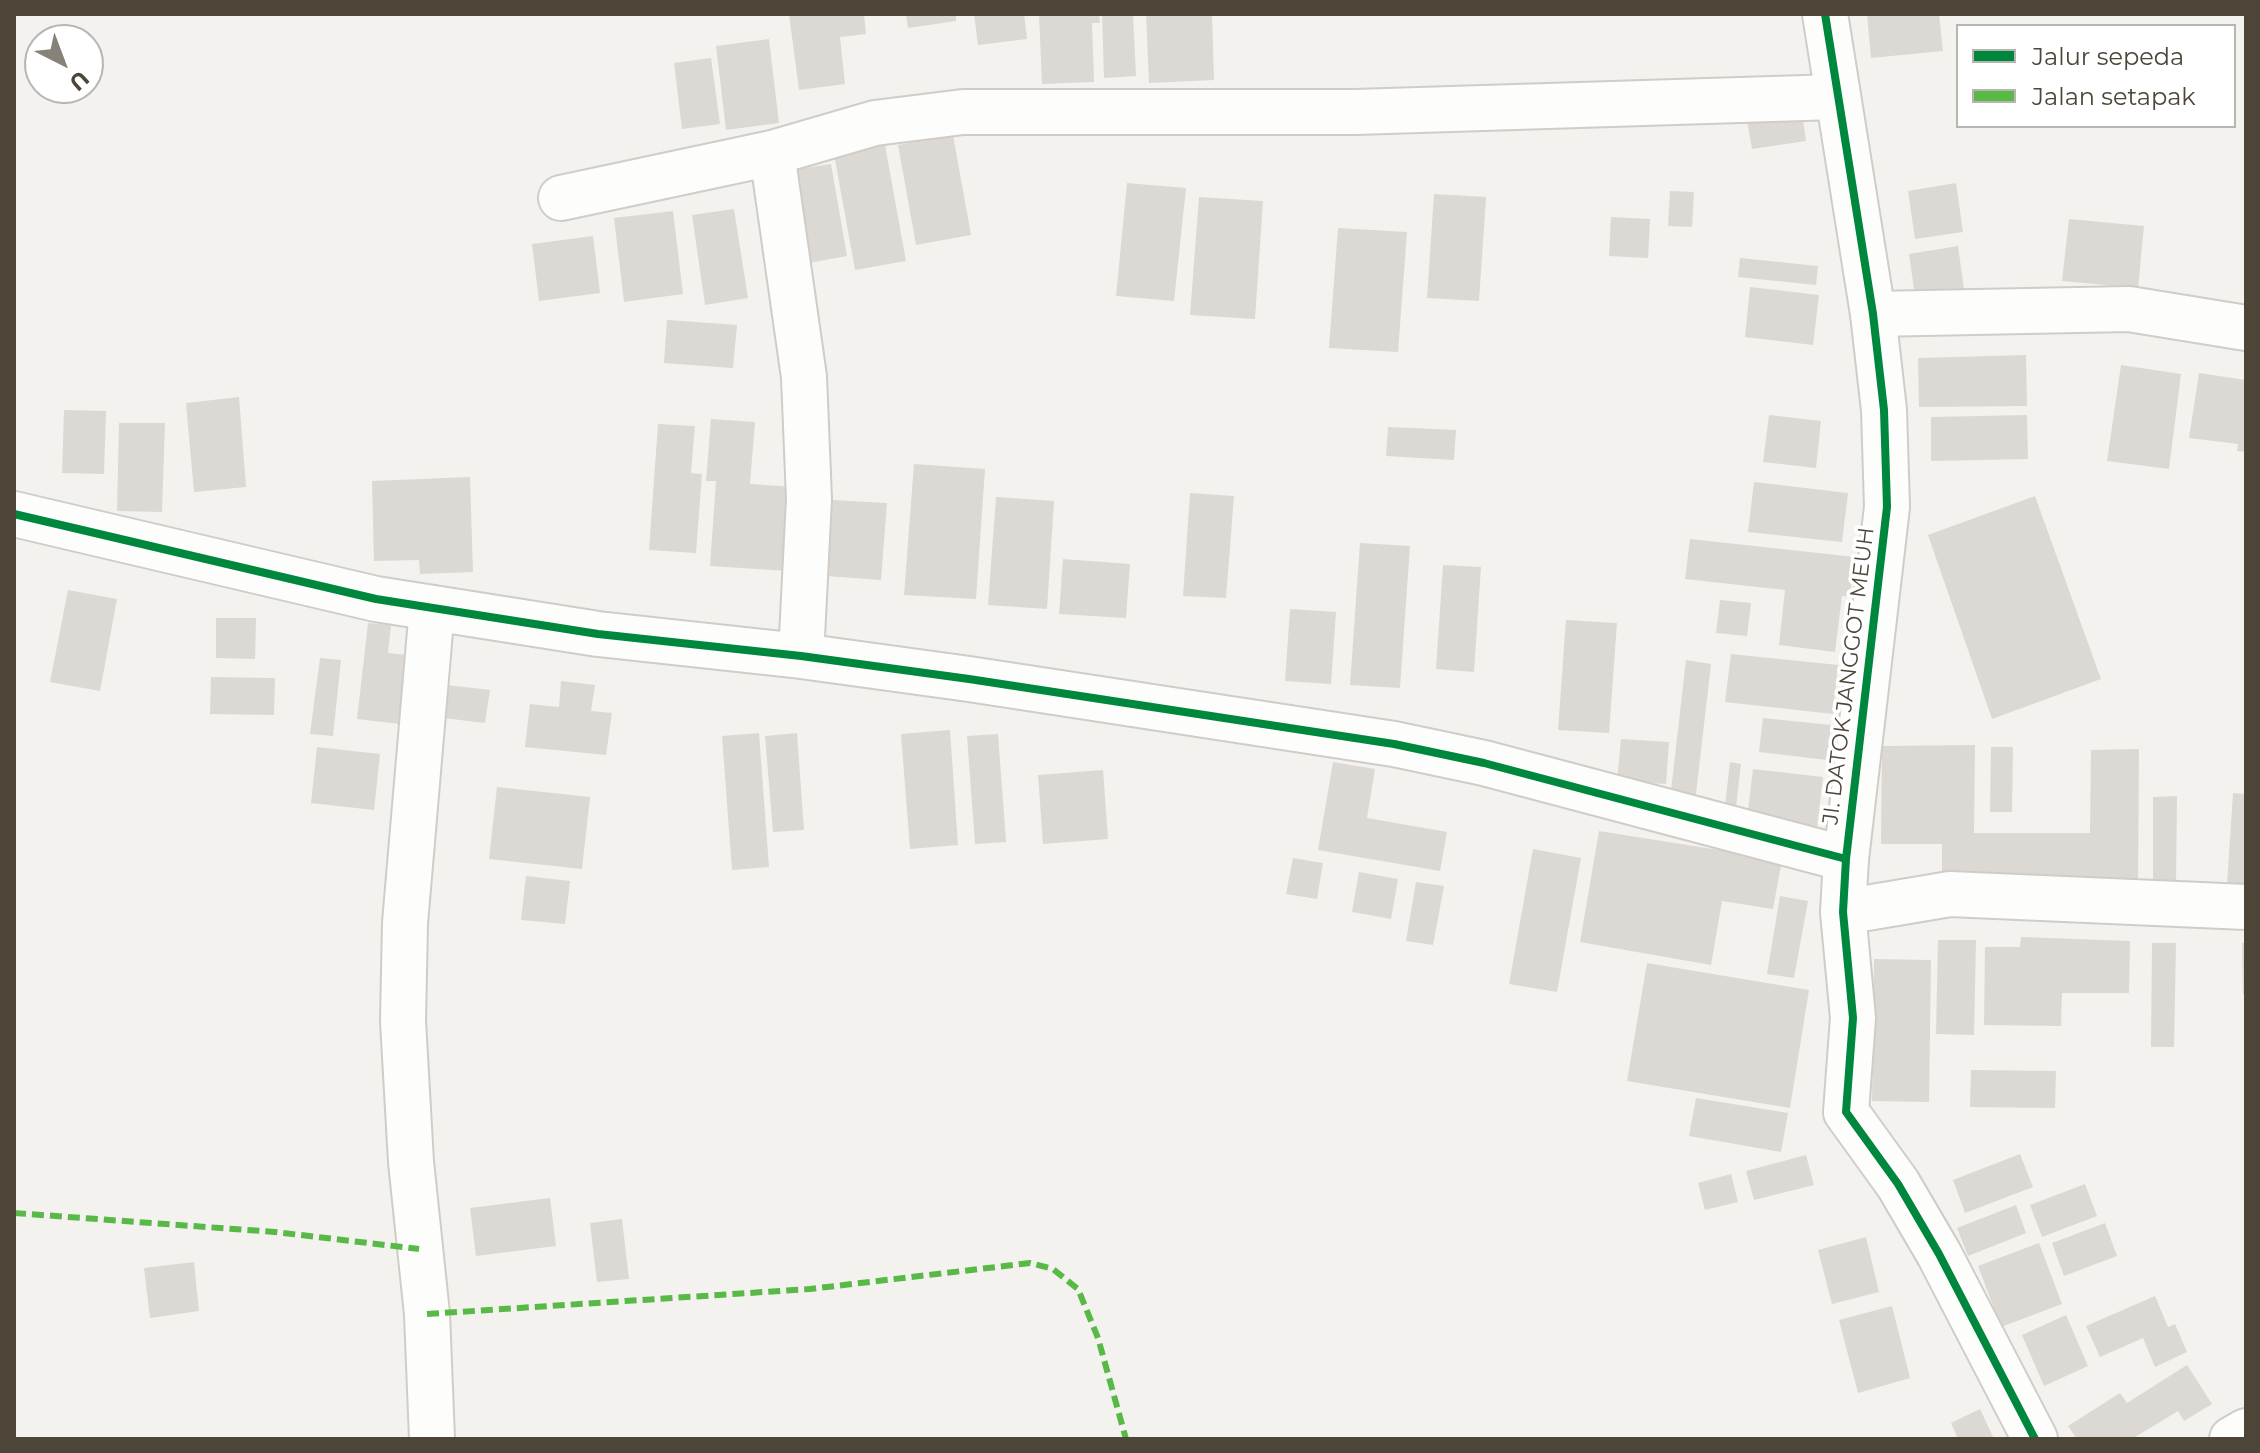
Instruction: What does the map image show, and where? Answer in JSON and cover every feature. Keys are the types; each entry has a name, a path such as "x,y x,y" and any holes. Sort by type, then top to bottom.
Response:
{"street":[{"name":"JI. DATOK JANGGOT MEUH","path":"1825,14 1873,314 1884,410 1887,507 1846,859 1843,912 1853,1018 1846,1112 1898,1184 2035,1439"},
{"path":"561,198 772,153 875,123 963,112 1355,112 1836,97"},
{"path":"772,153 804,377 809,499 801,656"},
{"path":"1873,314 2129,309 2246,328"},
{"path":"14,514 376,599 598,634 801,656 1394,744 1484,763 1846,859"},
{"path":"432,608 405,923 403,1021 414,1201 427,1314 432,1439"},
{"path":"1843,912 1950,894 2246,907"},
{"path":"2232,1439 2246,1431"}],"building":[{"path":"789,14 864,14 866,34 840,37 845,84 799,90"},
{"path":"906,14 956,14 956,21 908,28"},
{"path":"974,14 1024,14 1027,39 978,45"},
{"path":"1039,14 1099,14 1100,23 1092,23 1094,82 1042,84"},
{"path":"1102,14 1133,14 1136,76 1104,78"},
{"path":"1146,14 1212,14 1214,80 1149,83"},
{"path":"1867,14 1939,14 1943,51 1871,58"},
{"path":"769,39 779,123 726,130 716,46"},
{"path":"711,58 720,124 682,129 674,63"},
{"path":"1802,113 1806,141 1752,149 1747,121"},
{"path":"953,135 971,235 916,245 898,145"},
{"path":"885,145 906,261 855,270 834,154"},
{"path":"831,164 847,256 809,263 792,170"},
{"path":"1127,183 1186,188 1174,301 1116,296"},
{"path":"1956,183 1963,232 1915,239 1908,191"},
{"path":"1670,191 1694,192 1692,227 1668,226"},
{"path":"1434,194 1486,197 1479,301 1427,298"},
{"path":"1199,197 1263,201 1255,319 1190,315"},
{"path":"734,209 748,298 705,305 692,215"},
{"path":"673,211 683,294 624,302 614,218"},
{"path":"1611,217 1650,219 1648,258 1609,256"},
{"path":"2069,219 2144,226 2138,288 2062,281"},
{"path":"1338,228 1407,232 1398,352 1329,348"},
{"path":"593,236 600,293 539,301 532,244"},
{"path":"1958,246 1964,289 1915,296 1909,254"},
{"path":"1740,258 1818,266 1816,285 1738,277"},
{"path":"1750,287 1819,295 1813,345 1745,337"},
{"path":"667,320 737,325 733,368 664,363"},
{"path":"2026,355 2027,406 1919,407 1918,358"},
{"path":"2121,365 2181,374 2169,469 2107,461"},
{"path":"2199,373 2246,380 2246,452 2237,451 2238,444 2189,438"},
{"path":"239,397 246,487 194,492 186,403"},
{"path":"64,410 106,411 104,474 62,473"},
{"path":"1769,415 1821,421 1816,468 1763,462"},
{"path":"2027,415 2028,459 1931,461 1931,417"},
{"path":"711,419 755,422 750,484 794,487 788,571 710,566 716,481 706,481"},
{"path":"119,423 165,423 162,512 117,511"},
{"path":"658,424 695,426 691,473 702,474 696,553 649,550"},
{"path":"1388,427 1456,430 1454,460 1386,456"},
{"path":"914,464 985,469 976,599 904,595"},
{"path":"470,477 473,572 420,574 419,560 374,561 372,481"},
{"path":"1754,482 1848,493 1842,542 1748,532"},
{"path":"1190,493 1234,496 1226,598 1183,596"},
{"path":"2035,496 2101,679 1992,719 1928,535"},
{"path":"996,497 1054,501 1047,609 988,605"},
{"path":"832,500 887,503 881,580 826,576"},
{"path":"1690,539 1855,557 1850,597 1842,596 1835,652 1779,645 1785,590 1685,579"},
{"path":"1360,543 1410,546 1400,688 1350,685"},
{"path":"1063,559 1130,564 1126,618 1059,614"},
{"path":"1443,565 1481,567 1474,672 1436,669"},
{"path":"68,590 117,599 100,691 50,682"},
{"path":"1720,600 1751,603 1747,636 1716,633"},
{"path":"1290,609 1336,612 1331,684 1285,681"},
{"path":"216,618 256,618 255,659 216,658"},
{"path":"1566,620 1617,623 1609,733 1558,730"},
{"path":"368,623 391,625 388,653 408,655 400,724 357,719"},
{"path":"1731,654 1838,665 1833,714 1725,702"},
{"path":"320,658 341,660 333,736 310,734"},
{"path":"1686,660 1711,664 1694,811 1669,808"},
{"path":"211,677 275,678 274,715 210,714"},
{"path":"561,681 595,685 591,711 612,713 606,755 525,747 530,704 559,707"},
{"path":"447,685 490,690 485,723 443,718"},
{"path":"1763,718 1831,725 1827,760 1759,752"},
{"path":"950,730 958,845 910,849 901,734"},
{"path":"759,733 769,867 732,870 722,736"},
{"path":"797,733 804,830 773,832 765,736"},
{"path":"998,734 1006,842 975,844 967,736"},
{"path":"1621,739 1669,742 1666,784 1617,781"},
{"path":"1975,745 1974,833 2090,833 2091,750 2139,749 2138,887 1942,879 1942,844 1881,844 1882,746"},
{"path":"317,747 380,754 374,810 311,803"},
{"path":"1991,747 2013,747 2012,812 1990,812"},
{"path":"1333,762 1375,769 1367,818 1447,832 1440,871 1318,850"},
{"path":"1730,762 1741,764 1736,807 1725,806"},
{"path":"1753,769 1823,777 1817,827 1747,819"},
{"path":"1103,770 1108,839 1043,844 1038,775"},
{"path":"497,787 590,797 582,869 489,859"},
{"path":"2233,793 2246,794 2246,886 2227,885"},
{"path":"2177,796 2176,884 2153,884 2153,797"},
{"path":"1599,831 1782,860 1773,909 1722,901 1711,965 1580,942"},
{"path":"1533,849 1581,858 1557,992 1509,984"},
{"path":"1293,858 1323,863 1317,899 1286,894"},
{"path":"1359,872 1398,879 1391,919 1352,912"},
{"path":"526,876 570,881 565,924 521,920"},
{"path":"1416,882 1444,886 1433,945 1406,941"},
{"path":"1780,896 1808,901 1794,978 1767,974"},
{"path":"2021,937 2130,941 2129,993 2062,993 2061,1026 1984,1025 1985,947 2020,947"},
{"path":"1938,940 1976,940 1974,1035 1936,1034"},
{"path":"2152,943 2176,943 2174,1047 2151,1047"},
{"path":"2242,943 2246,943 2246,994 2243,995"},
{"path":"1874,959 1931,960 1929,1102 1872,1101"},
{"path":"1647,963 1809,990 1790,1108 1627,1081"},
{"path":"1971,1070 2056,1071 2055,1108 1970,1107"},
{"path":"1696,1098 1788,1113 1781,1152 1689,1136"},
{"path":"2020,1154 2033,1187 1965,1213 1953,1180"},
{"path":"1806,1155 1814,1185 1754,1200 1746,1171"},
{"path":"1731,1174 1738,1202 1705,1210 1698,1183"},
{"path":"2085,1184 2097,1216 2042,1237 2030,1205"},
{"path":"550,1198 556,1246 476,1256 470,1208"},
{"path":"2016,1205 2026,1233 1968,1256 1957,1228"},
{"path":"622,1219 629,1279 597,1282 590,1223"},
{"path":"2105,1223 2117,1256 2064,1276 2052,1243"},
{"path":"1866,1237 1879,1292 1832,1304 1818,1250"},
{"path":"2039,1243 2062,1304 2001,1327 1978,1266"},
{"path":"194,1262 199,1311 150,1318 144,1268"},
{"path":"2155,1296 2168,1327 2175,1324 2187,1352 2155,1367 2143,1338 2100,1357 2086,1326"},
{"path":"1892,1306 1910,1378 1858,1393 1839,1320"},
{"path":"2066,1315 2088,1366 2044,1386 2022,1335"},
{"path":"2187,1365 2212,1404 2184,1421 2178,1411 2132,1439 2077,1439 2068,1426 2120,1393 2127,1403"},
{"path":"1980,1409 1994,1439 1958,1439 1951,1423"}],"marked path":[{"path":"14,1213 275,1232 419,1249"},
{"path":"427,1314 810,1289 1030,1263 1053,1269 1078,1289 1098,1338 1126,1439"}],"cycle path":[{"path":"1825,14 1873,314 1884,410 1887,507 1846,859 1843,912 1853,1018 1846,1112 1898,1184 1939,1254 2035,1439"},
{"path":"14,514 376,599 598,634 801,656 969,679 1394,744 1484,763 1846,859"}]}
